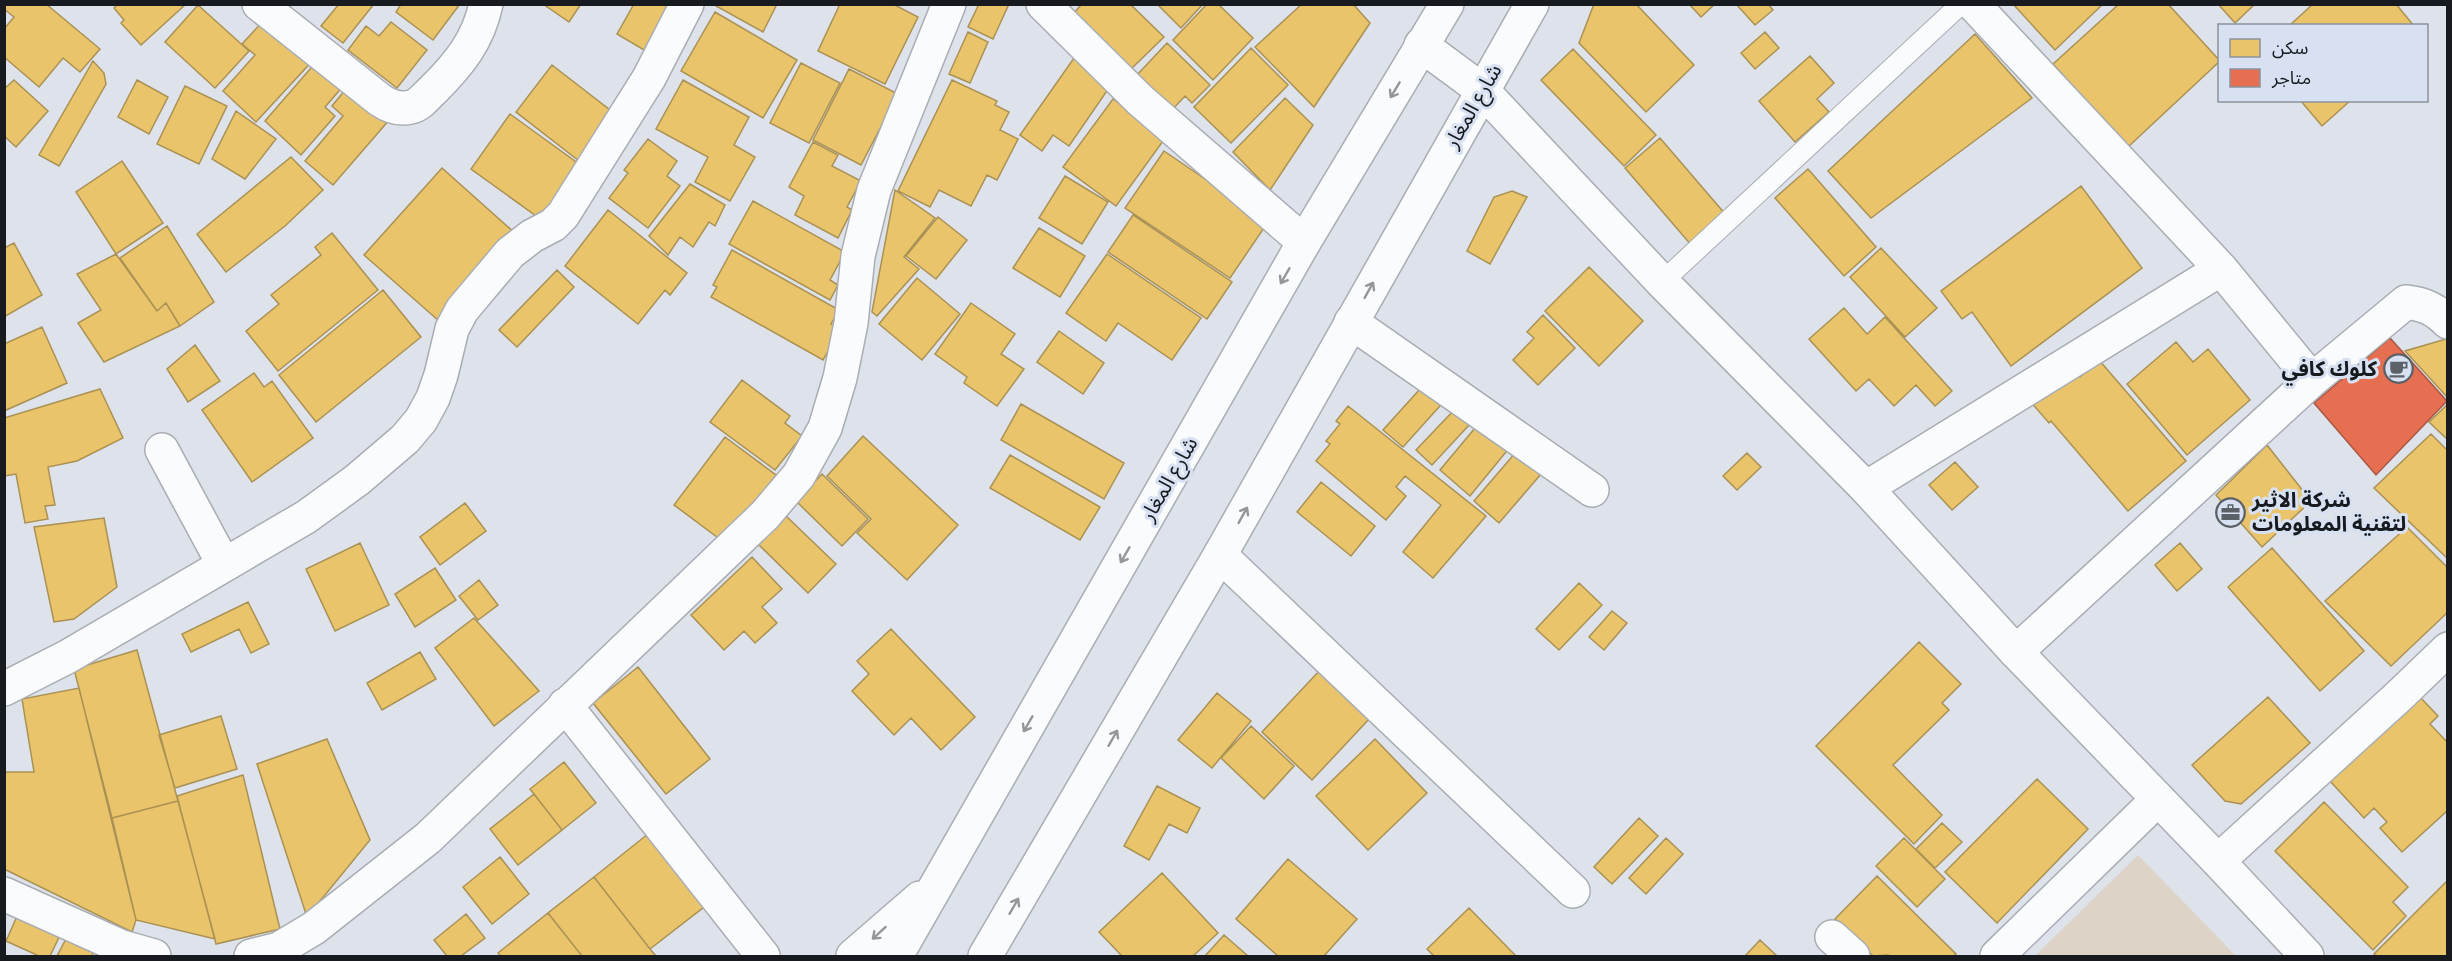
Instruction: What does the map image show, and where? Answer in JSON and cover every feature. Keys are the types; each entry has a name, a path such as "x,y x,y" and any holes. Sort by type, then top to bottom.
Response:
{"street":[{"path":"259,4 380,100 389,106 401,108 418,105 466,55 476,37 486,4"},
{"path":"4,689 67,657 306,517 357,480 405,439 421,420 433,398 452,328 462,310 510,253 532,236 553,225 563,215 649,78 687,4"},
{"path":"251,957 317,942 765,515 799,475 819,437 840,378 851,323 858,256 874,190 949,4"},
{"path":"1043,4 1140,100 1304,242"},
{"name":"شارع المغار","path":"896,957 1304,242 1447,4"},
{"name":"شارع المغار","path":"985,957 1220,555 1532,4"},
{"path":"1973,4 2221,269 2312,380"},
{"path":"1421,45 1482,90 1662,282 1866,488 2016,652 2218,861 2307,957"},
{"path":"1866,488 2221,269"},
{"path":"2016,652 2312,380 2406,302 2435,309 2448,322"},
{"path":"1351,322 1592,489"},
{"path":"162,450 224,564"},
{"path":"1220,555 1574,891"},
{"path":"2218,861 2448,649"},
{"path":"565,705 763,957"},
{"path":"1997,957 2158,799"},
{"path":"853,957 937,883"},
{"path":"4,894 122,947 154,957"}],"lane":[{"path":"1662,282 1961,4"}],"shaded area":[{"path":"2138,855 2236,956 2035,956"}],"building: سكن":[{"path":"4,4 46,4 100,49 80,72 63,58 39,87 4,57 4,29 14,17 4,9"},
{"path":"118,4 186,4 141,45 121,23 124,20 114,8"},
{"path":"339,4 374,4 343,43 321,26"},
{"path":"401,4 460,4 433,40 396,12"},
{"path":"543,4 581,4 569,22"},
{"path":"634,4 671,4 644,50 617,34"},
{"path":"717,4 777,4 763,32 716,6"},
{"path":"840,4 893,4 918,17 885,84 818,51"},
{"path":"979,4 1009,4 993,39 968,27"},
{"path":"1082,4 1130,4 1164,37 1130,70 1073,14"},
{"path":"1157,4 1203,4 1181,28"},
{"path":"1207,4 1218,4 1253,38 1213,80 1173,40"},
{"path":"1302,4 1353,4 1370,23 1314,107 1255,47"},
{"path":"1594,4 1636,4 1694,65 1646,112 1579,43"},
{"path":"1689,4 1715,4 1701,17"},
{"path":"1736,4 1768,4 1773,10 1755,25"},
{"path":"2013,4 2103,4 2055,50"},
{"path":"2119,4 2168,4 2218,59 2218,63 2128,147 2053,64"},
{"path":"2218,4 2255,4 2235,23"},
{"path":"2313,4 2396,4 2412,24 2291,24"},
{"path":"198,5 249,51 215,88 165,42"},
{"path":"715,12 797,60 763,118 681,71"},
{"path":"266,18 315,58 256,122 223,91 255,55 242,44"},
{"path":"391,22 427,50 397,88 348,50 366,26 379,36"},
{"path":"968,32 988,42 970,83 949,74"},
{"path":"1765,32 1779,48 1755,69 1741,53"},
{"path":"1975,34 2032,98 1871,218 1828,171"},
{"path":"1167,43 1210,85 1192,103 1185,96 1171,111 1136,76"},
{"path":"1251,48 1288,85 1231,143 1194,107"},
{"path":"1573,49 1656,135 1624,166 1541,80"},
{"path":"1810,56 1834,83 1817,99 1829,112 1795,142 1759,101"},
{"path":"1074,58 1111,85 1069,146 1053,135 1042,151 1020,135"},
{"path":"93,61 104,73 106,84 59,166 39,155"},
{"path":"317,61 344,85 325,107 335,116 301,155 265,121"},
{"path":"801,63 840,83 809,143 770,123"},
{"path":"552,65 619,117 583,164 516,112"},
{"path":"849,69 898,94 861,165 813,140"},
{"path":"14,80 48,111 16,147 4,136 4,89"},
{"path":"137,80 168,97 149,134 118,117"},
{"path":"683,80 749,117 734,145 755,157 730,201 695,182 708,157 656,129"},
{"path":"952,80 997,101 995,105 1009,112 1000,130 1018,139 997,180 987,175 971,206 939,190 930,207 898,191"},
{"path":"350,84 390,119 333,185 305,161 343,116 332,106"},
{"path":"185,86 227,106 199,164 157,144"},
{"path":"1285,98 1313,125 1270,190 1233,152"},
{"path":"1113,99 1166,137 1116,206 1063,167"},
{"path":"2302,102 2349,102 2322,126"},
{"path":"236,111 276,139 245,179 212,159"},
{"path":"510,114 583,167 543,221 471,169"},
{"path":"1660,138 1726,215 1692,246 1625,168"},
{"path":"648,139 677,161 667,176 680,186 648,228 609,198 628,173 624,170"},
{"path":"813,142 838,155 832,166 861,181 847,207 852,210 838,238 795,215 804,196 789,187"},
{"path":"1164,151 1268,222 1230,278 1125,208"},
{"path":"291,157 323,190 285,226 226,272 197,234"},
{"path":"122,161 163,223 116,254 76,192"},
{"path":"442,168 516,234 439,321 364,255"},
{"path":"1808,169 1876,247 1844,276 1775,198"},
{"path":"1065,176 1108,202 1082,244 1039,218"},
{"path":"690,184 725,205 715,226 709,222 693,247 680,237 668,255 649,236"},
{"path":"2081,186 2142,268 2011,366 1972,312 1962,319 1941,291"},
{"path":"895,190 935,218 904,257 919,269 877,316 872,312"},
{"path":"1512,191 1527,197 1490,264 1467,251 1494,197"},
{"path":"753,201 845,252 830,280 838,285 830,300 729,244"},
{"path":"608,210 687,273 670,295 665,290 638,324 565,266"},
{"path":"1133,215 1232,282 1207,319 1108,252"},
{"path":"938,217 967,240 936,279 906,256"},
{"path":"167,226 214,302 180,326 166,303 157,311 120,258"},
{"path":"1039,228 1085,256 1060,297 1013,268"},
{"path":"332,233 378,290 278,371 246,331 279,304 271,295 321,255 315,247"},
{"path":"14,243 42,295 4,317 4,248"},
{"path":"1881,248 1937,308 1905,337 1850,277"},
{"path":"732,250 839,310 831,324 841,329 823,360 711,297 717,287 713,285"},
{"path":"116,254 157,311 166,303 180,326 104,362 78,323 101,310 77,274"},
{"path":"1107,254 1201,318 1172,360 1118,323 1106,341 1066,313"},
{"path":"1589,267 1643,321 1599,366 1545,311"},
{"path":"557,270 574,287 517,347 499,330"},
{"path":"917,278 960,314 922,360 879,324"},
{"path":"383,290 421,337 316,422 279,375"},
{"path":"971,303 1015,334 1001,354 1024,369 997,406 964,383 967,377 935,354"},
{"path":"1844,308 1867,334 1885,317 1952,391 1935,406 1916,385 1894,406 1869,379 1856,391 1809,339"},
{"path":"1543,315 1575,348 1538,385 1513,360 1534,338 1527,332"},
{"path":"42,327 67,383 4,411 4,344"},
{"path":"1059,331 1104,363 1083,394 1037,362"},
{"path":"2448,340 2448,398 2405,351"},
{"path":"2176,342 2193,362 2208,349 2250,400 2187,455 2127,384"},
{"path":"195,345 220,381 188,402 167,369"},
{"path":"2099,360 2186,461 2128,511 2051,421 2049,423 2029,400 2070,365 2080,377"},
{"path":"254,373 264,387 272,381 313,438 252,482 202,410"},
{"path":"1429,379 1448,397 1403,447 1383,430"},
{"path":"742,380 790,416 785,423 802,436 775,470 710,422"},
{"path":"100,389 123,438 77,461 48,467 55,505 45,506 48,519 25,523 16,474 4,476 4,418"},
{"path":"1021,404 1124,463 1104,499 1001,440"},
{"path":"2448,404 2448,440 2429,422"},
{"path":"1348,406 1486,516 1433,578 1403,552 1441,505 1405,476 1396,487 1406,496 1386,520 1316,461 1330,444 1326,441 1340,424 1336,421"},
{"path":"1454,410 1470,424 1432,465 1416,450"},
{"path":"1480,422 1510,447 1470,496 1440,470"},
{"path":"2431,434 2448,451 2448,559 2374,488"},
{"path":"863,436 958,525 907,580 857,533 871,519 827,476"},
{"path":"725,437 776,475 725,543 674,505"},
{"path":"2267,445 2311,501 2262,547 2216,495"},
{"path":"1516,452 1541,474 1499,523 1474,501"},
{"path":"1747,453 1761,467 1737,490 1723,476"},
{"path":"1010,455 1100,507 1080,540 990,488"},
{"path":"1955,462 1978,487 1952,510 1929,485"},
{"path":"822,474 868,519 842,546 796,501"},
{"path":"1321,482 1375,526 1351,556 1297,512"},
{"path":"465,503 486,531 440,565 420,537"},
{"path":"785,515 836,564 808,593 757,543"},
{"path":"104,518 117,587 74,619 54,622 34,527"},
{"path":"2407,527 2448,568 2448,612 2391,666 2325,601"},
{"path":"360,543 389,605 335,631 306,569"},
{"path":"2180,543 2202,569 2177,591 2155,565"},
{"path":"2272,548 2364,651 2320,691 2228,587"},
{"path":"752,557 782,589 762,607 777,623 755,643 744,631 724,650 691,615"},
{"path":"435,568 456,600 415,627 395,594"},
{"path":"479,580 498,605 478,620 459,596"},
{"path":"1579,583 1602,605 1559,650 1536,629"},
{"path":"248,602 269,644 251,653 239,629 191,652 182,634"},
{"path":"1612,611 1627,623 1604,650 1589,637"},
{"path":"474,618 539,691 494,726 435,648"},
{"path":"891,629 975,717 941,750 911,718 894,735 852,691 869,674 857,661"},
{"path":"1919,642 1961,684 1942,703 1949,710 1893,765 1942,815 1914,844 1816,746"},
{"path":"137,650 178,801 112,818 74,669"},
{"path":"420,652 436,679 382,710 367,683"},
{"path":"638,667 710,759 666,794 593,703"},
{"path":"1321,669 1371,717 1312,780 1262,732"},
{"path":"79,688 136,920 132,932 4,869 4,772 34,772 22,699"},
{"path":"1217,693 1251,721 1212,768 1178,740"},
{"path":"2419,696 2438,716 2430,724 2448,743 2448,813 2446,812 2402,852 2380,828 2387,822 2374,808 2364,818 2330,781"},
{"path":"2268,697 2310,743 2241,804 2225,801 2192,765"},
{"path":"221,716 237,769 175,788 159,735"},
{"path":"1251,726 1294,766 1264,799 1221,758"},
{"path":"327,739 370,840 307,917 257,764"},
{"path":"1375,739 1427,793 1368,850 1316,796"},
{"path":"564,762 596,803 562,830 530,789"},
{"path":"243,775 280,929 216,944 177,796"},
{"path":"2037,779 2088,829 1997,923 1945,872"},
{"path":"1157,786 1200,808 1187,833 1169,824 1149,860 1124,846"},
{"path":"534,794 562,830 518,865 490,829"},
{"path":"178,801 215,939 136,920 112,818"},
{"path":"2324,802 2408,887 2393,902 2406,916 2373,950 2275,851"},
{"path":"1639,818 1658,836 1612,884 1594,867"},
{"path":"1942,823 1962,842 1935,868 1916,849"},
{"path":"648,834 704,907 650,949 594,877"},
{"path":"1666,838 1683,854 1646,894 1629,878"},
{"path":"1904,838 1945,879 1917,907 1876,866"},
{"path":"500,857 529,894 492,924 463,887"},
{"path":"1288,859 1357,919 1324,956 1278,956 1236,919"},
{"path":"1162,873 1218,933 1193,956 1122,956 1099,932"},
{"path":"1877,876 1956,954 1953,956 1873,956 1835,919"},
{"path":"594,877 656,956 582,956 548,913"},
{"path":"2448,880 2448,956 2377,956 2374,954"},
{"path":"1469,908 1516,956 1434,956 1427,949"},
{"path":"548,913 582,956 501,956 498,953"},
{"path":"18,914 61,933 50,956 39,956 6,941"},
{"path":"466,914 485,938 461,956 447,956 434,940"},
{"path":"1224,935 1248,956 1205,956"},
{"path":"67,937 94,951 92,956 57,956"},
{"path":"1760,940 1777,956 1745,956"}],"building: متاجر":[{"path":"2390,338 2447,401 2376,475 2314,403"}],"place":[{"name":"كلوك كافي","path":"2398,369"},
{"name":"شركة الاثير لتقنية المعلومات","path":"2231,512"}]}
